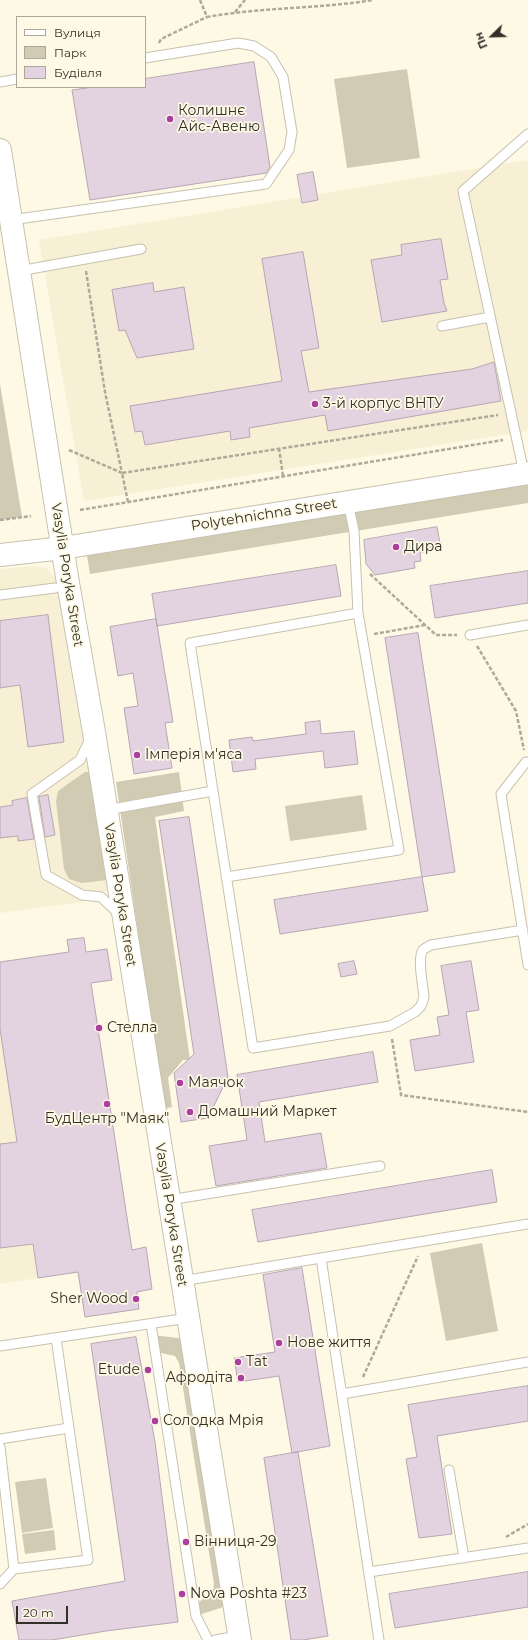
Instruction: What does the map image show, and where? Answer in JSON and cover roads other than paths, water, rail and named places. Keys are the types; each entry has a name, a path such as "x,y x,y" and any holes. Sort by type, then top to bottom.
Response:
{"street":[{"name":"Vasylia Poryka Street","path":"0,150 239,1638"},
{"name":"Polytehnichna Street","path":"0,556 63,548 526,473"}],"lane":[{"path":"11,220 266,184 289,150 292,132 283,77 271,57 254,46 238,43 149,58"},
{"path":"0,82 16,79"},
{"path":"526,473 516,438 464,191 528,134"},
{"path":"19,271 141,249"},
{"path":"442,326 490,317"},
{"path":"226,877 399,850 358,614 354,531 348,502"},
{"path":"0,595 55,588"},
{"path":"358,614 190,643 253,1048 390,1026 414,1012 423,1002 424,997 420,961 423,950 427,947 523,930"},
{"path":"470,635 528,625"},
{"path":"94,732 80,760 32,794 46,875 82,895 101,897 124,918"},
{"path":"526,762 501,794 528,965"},
{"path":"106,810 213,791"},
{"path":"169,1200 380,1166"},
{"path":"182,1281 528,1224"},
{"path":"321,1258 379,1640"},
{"path":"0,1346 188,1318"},
{"path":"151,1324 196,1616 208,1640"},
{"path":"0,1584 14,1570 88,1560 56,1338"},
{"path":"342,1394 528,1362"},
{"path":"0,1439 69,1428"},
{"path":"0,1447 14,1570"},
{"path":"449,1470 464,1558"},
{"path":"369,1572 528,1548"},
{"path":"215,1640 239,1638"}],"place":[{"name":"Колишнє Айс-Авеню","path":"170,119"},
{"name":"3-й корпус ВНТУ","path":"315,404"},
{"name":"Дира","path":"396,547"},
{"name":"Імперія м'яса","path":"137,755"},
{"name":"Стелла","path":"99,1028"},
{"name":"Маячок","path":"180,1083"},
{"name":"БудЦентр \"Маяк\"","path":"107,1104"},
{"name":"Домашний Маркет","path":"190,1112"},
{"name":"Sher Wood","path":"136,1299"},
{"name":"Нове життя","path":"279,1343"},
{"name":"Tat","path":"238,1362"},
{"name":"Etude","path":"148,1370"},
{"name":"Афродіта","path":"241,1378"},
{"name":"Солодка Мрія","path":"155,1421"},
{"name":"Вінниця-29","path":"186,1542"},
{"name":"Nova Poshta #23","path":"182,1594"}]}
